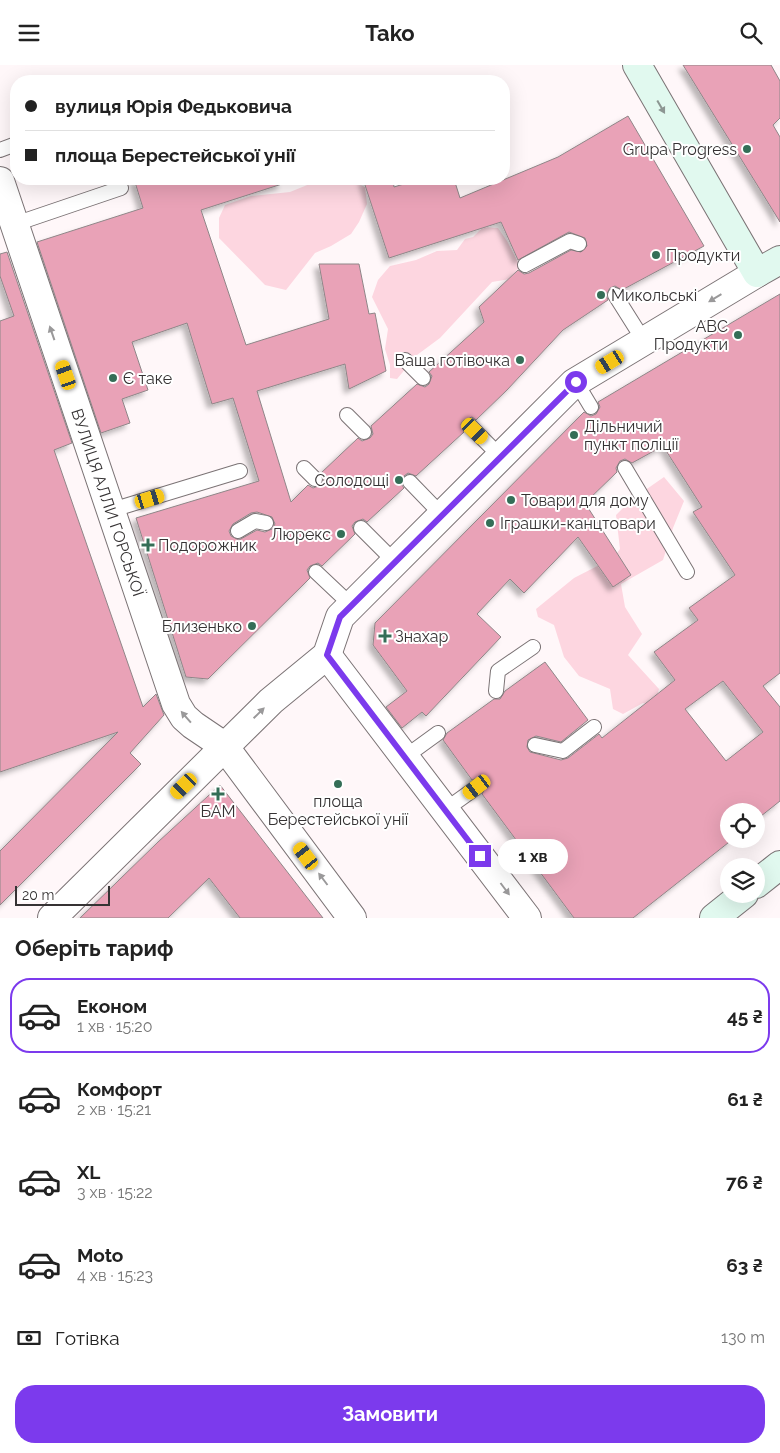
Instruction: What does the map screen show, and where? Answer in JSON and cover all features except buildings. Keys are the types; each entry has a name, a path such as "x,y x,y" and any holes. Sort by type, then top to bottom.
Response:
{"main road":[{"path":"637,65 768,267"},
{"path":"765,877 780,865"},
{"path":"714,918 733,903"}],"street":[{"name":"ВУЛИЦЯ АЛЛИ ГОРСЬКОЇ","path":"0,181 176,704 184,717 224,747"},
{"path":"52,918 272,701 327,655 340,617 576,382 768,267"},
{"path":"327,655 527,918"},
{"path":"224,747 352,918"}],"lane":[{"path":"15,224 122,188"},
{"path":"525,265 570,241 579,244"},
{"path":"615,295 644,341"},
{"path":"405,360 423,378"},
{"path":"576,382 590,407"},
{"path":"348,415 364,432"},
{"path":"470,426 500,457"},
{"path":"304,468 315,479"},
{"path":"625,468 687,571"},
{"path":"112,510 240,471"},
{"path":"410,482 442,515"},
{"path":"238,531 256,521 266,523"},
{"path":"361,528 394,562"},
{"path":"316,571 351,605"},
{"path":"496,691 498,671 533,647"},
{"path":"535,745 563,751 594,727"},
{"path":"405,757 438,733"},
{"path":"445,810 477,787"}],"shaded area":[{"path":"307,185 361,185 365,187 367,204 351,234 315,253 286,290 265,285 219,238 219,218 225,205 251,196 290,192"},
{"path":"483,227 498,228 520,266 510,279 492,282 440,338 417,355 397,379 390,378 390,365 385,349 388,329 372,297 378,280 390,266 416,260 437,251 457,250 465,239 473,237"},
{"path":"664,477 684,501 663,560 621,584 625,607 642,634 628,655 659,689 654,707 643,703 623,714 613,709 610,689 579,676 564,657 554,625 538,617 536,609 574,578 613,558 620,549 616,515 631,500"}],"place":[{"name":"Grupa Progress","path":"747,149"},
{"name":"Продукти","path":"656,255"},
{"name":"Микольські","path":"601,295"},
{"name":"ABC Продукти","path":"738,335"},
{"name":"Ваша готівочка","path":"520,360"},
{"name":"Є таке","path":"113,378"},
{"name":"Дільничий пункт поліції","path":"574,435"},
{"name":"Солодощі","path":"399,480"},
{"name":"Товари для дому","path":"511,500"},
{"name":"Іграшки-канцтовари","path":"490,523"},
{"name":"Люрекс","path":"341,534"},
{"name":"Подорожник","path":"148,545"},
{"name":"Близенько","path":"252,626"},
{"name":"Знахар","path":"385,636"},
{"name":"площа Берестейської унії","path":"338,784"},
{"name":"БАМ","path":"218,794"}],"route":[{"path":"480,856 327,655 340,617 576,382"}]}
